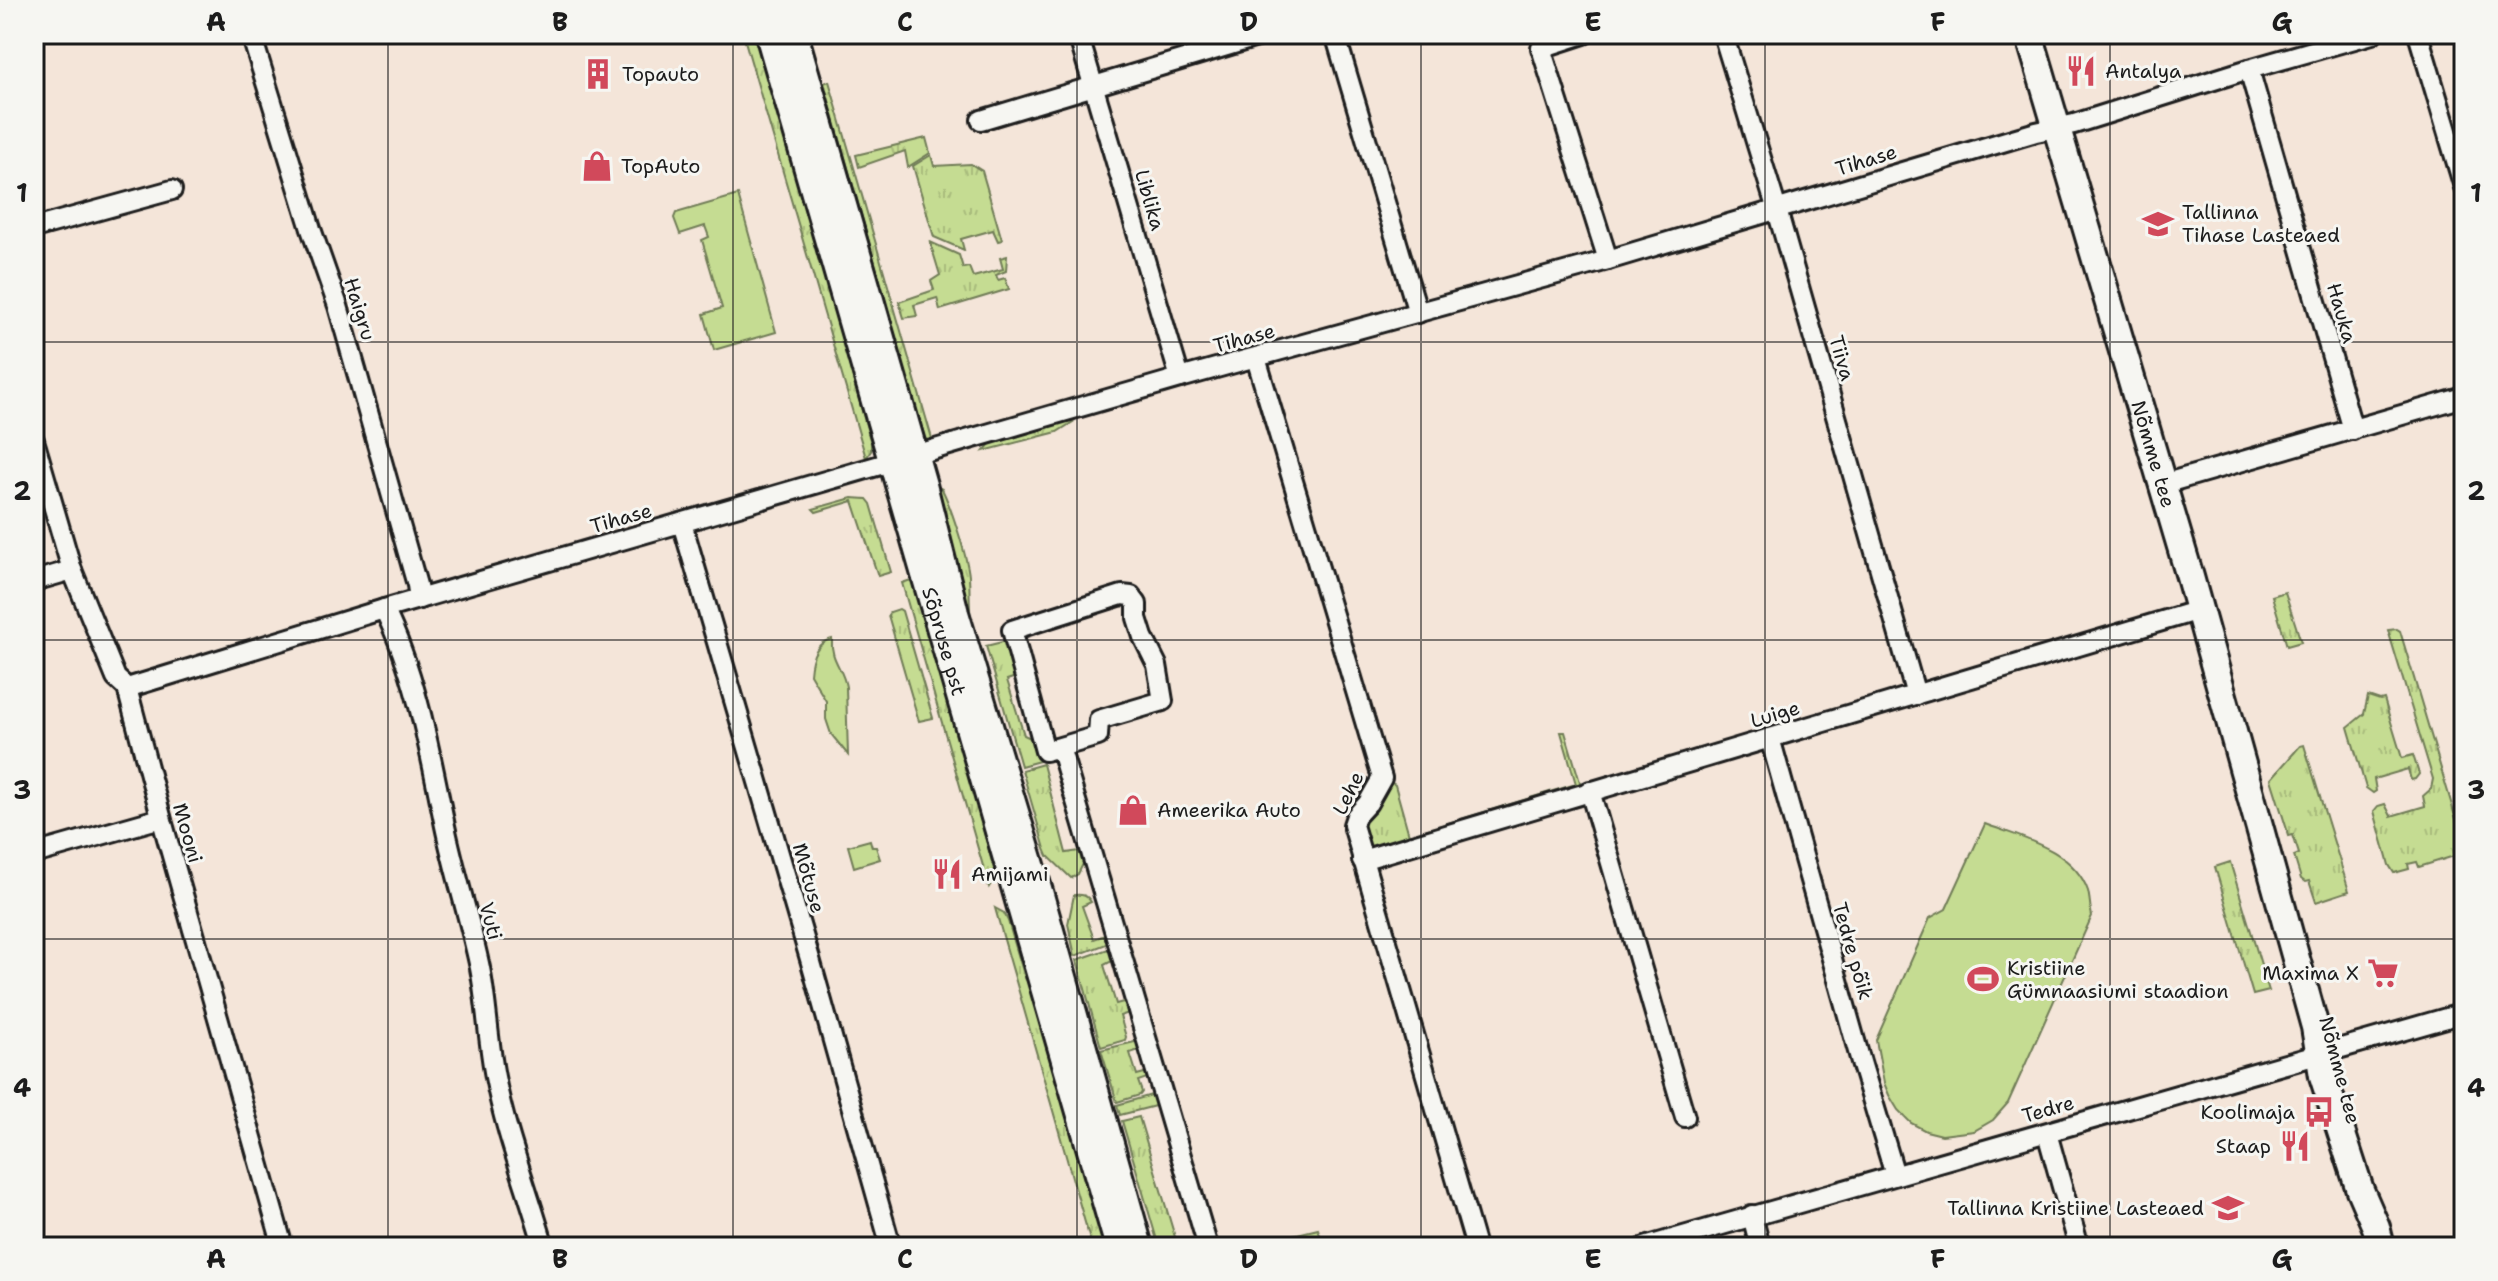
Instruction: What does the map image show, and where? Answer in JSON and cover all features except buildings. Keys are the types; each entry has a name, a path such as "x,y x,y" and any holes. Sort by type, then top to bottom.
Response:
{"main road":[{"name":"Sõpruse pst","path":"769,34 903,459 955,613 1040,895 1139,1247"},
{"name":"Sõpruse pst","path":"794,34 903,459 1119,1247"},
{"name":"Nõmme tee","path":"2029,34 2163,484 2315,1027 2328,1053 2323,1076 2378,1237"}],"street":[{"name":"Haigru","path":"251,34 338,306 419,599"},
{"name":"Liblika","path":"1078,34 1180,378"},
{"path":"981,120 1267,34"},
{"path":"1335,34 1418,313"},
{"path":"1584,34 1541,48 1608,260"},
{"name":"Tiiva","path":"1723,34 1777,210 1916,695"},
{"name":"Tihase","path":"127,688 384,609 1180,378 1608,260 2372,34"},
{"path":"2418,34 2464,187"},
{"name":"Hauka","path":"2249,69 2353,430"},
{"path":"34,228 172,190"},
{"name":"Lehe","path":"1256,358 1382,778 1353,825 1476,1247"},
{"path":"2163,484 2464,397"},
{"name":"Mooni","path":"34,440 72,570 116,678 127,688 283,1247"},
{"name":"Mõtuse","path":"682,523 891,1247"},
{"path":"34,581 72,570"},
{"path":"1122,595 1131,596 1137,604 1137,618 1143,637 1157,665 1163,701 1099,720 1098,736 1060,747 1045,751 1012,630 1122,595"},
{"name":"Vuti","path":"384,609 404,656 430,749 449,848 486,998 494,1075 544,1247"},
{"name":"Luige","path":"1362,860 2199,610"},
{"name":"Tedre põik","path":"1770,738 1895,1175"},
{"path":"1060,747 1208,1247"},
{"path":"1590,791 1685,1117"},
{"path":"34,854 161,818"},
{"name":"Tedre","path":"1645,1247 2464,1013"},
{"path":"2047,1133 2079,1247"},
{"path":"1752,1215 1760,1247"}],"green space":[{"path":"743,34 757,34 871,443 871,451 866,458"},
{"path":"829,81 933,442 925,439 920,423 824,83"},
{"path":"926,138 930,153 908,167 905,151 859,167 856,155"},
{"path":"931,155 934,166 971,164 982,171 1002,240 998,241 993,230 961,239 964,250 934,237 913,166"},
{"path":"738,195 776,332 714,350 704,314 722,308 702,240 709,237 705,226 680,234 674,218 676,213"},
{"path":"930,242 959,255 963,268 969,267 973,277 1003,269 1000,258 1007,256 1006,271 996,275 998,280 1005,278 1009,289 940,310 937,298 914,305 917,316 904,318 899,302 934,290 931,281 940,275"},
{"path":"1065,419 1073,422 1057,432 984,451 990,444"},
{"path":"938,487 946,497 962,544 969,576 971,621 1013,764 997,729"},
{"path":"852,498 867,499 871,504 891,572 878,576 853,501 816,512 813,509"},
{"path":"911,580 937,651 994,869 994,879 989,887 902,583"},
{"path":"2285,592 2301,642 2287,646 2272,596"},
{"path":"899,609 933,718 919,721 918,718 888,615"},
{"path":"2397,629 2464,853 2419,867 2417,862 2408,864 2409,869 2394,873 2374,811 2385,804 2391,816 2425,806 2423,796 2431,789 2433,779 2388,630"},
{"path":"832,639 833,653 846,687 848,755 831,734 826,719 826,701 810,674 815,652"},
{"path":"1010,640 1019,676 1007,680 1024,735 1037,741 1043,760 1021,766 986,646"},
{"path":"2368,696 2384,699 2402,758 2413,755 2419,774 2411,780 2408,769 2374,779 2376,791 2373,793 2366,788 2348,727 2364,714"},
{"path":"1561,732 1565,732 1579,787 1369,852 1359,826 1386,779 1395,785 1409,835 1576,784"},
{"path":"2304,745 2349,891 2316,902 2309,881 2301,879 2294,856 2299,854 2293,835 2289,836 2271,779"},
{"path":"1043,764 1066,853 1079,851 1083,864 1078,874 1071,878 1048,856 1022,770"},
{"name":"Kristiine Gümnaasiumi staadion","path":"1985,824 2045,847 2071,865 2088,891 2092,916 2008,1103 1993,1120 1974,1131 1942,1135 1911,1123 1898,1110 1884,1083 1876,1040 1930,918 1946,909"},
{"path":"870,840 880,859 854,867 848,846"},
{"path":"2230,862 2269,991 2253,995 2215,867"},
{"path":"1074,895 1084,896 1091,902 1082,906 1094,939 1105,935 1109,943 1075,956 1068,924"},
{"path":"995,908 1004,913 1008,921 1025,978 1038,998 1110,1247 1092,1247"},
{"path":"1111,948 1114,960 1104,965 1116,1004 1127,1001 1132,1012 1120,1016 1125,1040 1101,1047 1077,960"},
{"path":"1143,1040 1145,1048 1130,1053 1137,1075 1148,1072 1150,1077 1138,1081 1142,1092 1140,1095 1117,1102 1101,1050"},
{"path":"1155,1094 1157,1105 1120,1115 1117,1105"},
{"path":"1139,1117 1178,1247 1159,1247 1122,1121"},
{"path":"1318,1229 1324,1247 1244,1247"}],"place":[{"name":"Antalya","path":"2081,71"},
{"name":"Topauto","path":"598,74"},
{"name":"TopAuto","path":"597,166"},
{"name":"Tallinna Tihase Lasteaed","path":"2158,224"},
{"name":"Ameerika Auto","path":"1133,810"},
{"name":"Amijami","path":"947,874"},
{"name":"Maxima X","path":"2383,973"},
{"name":"Kristiine Gümnaasiumi staadion","path":"1983,979"},
{"name":"Koolimaja","path":"2319,1112"},
{"name":"Staap","path":"2295,1146"},
{"name":"Tallinna Kristiine Lasteaed","path":"2228,1208"}]}
